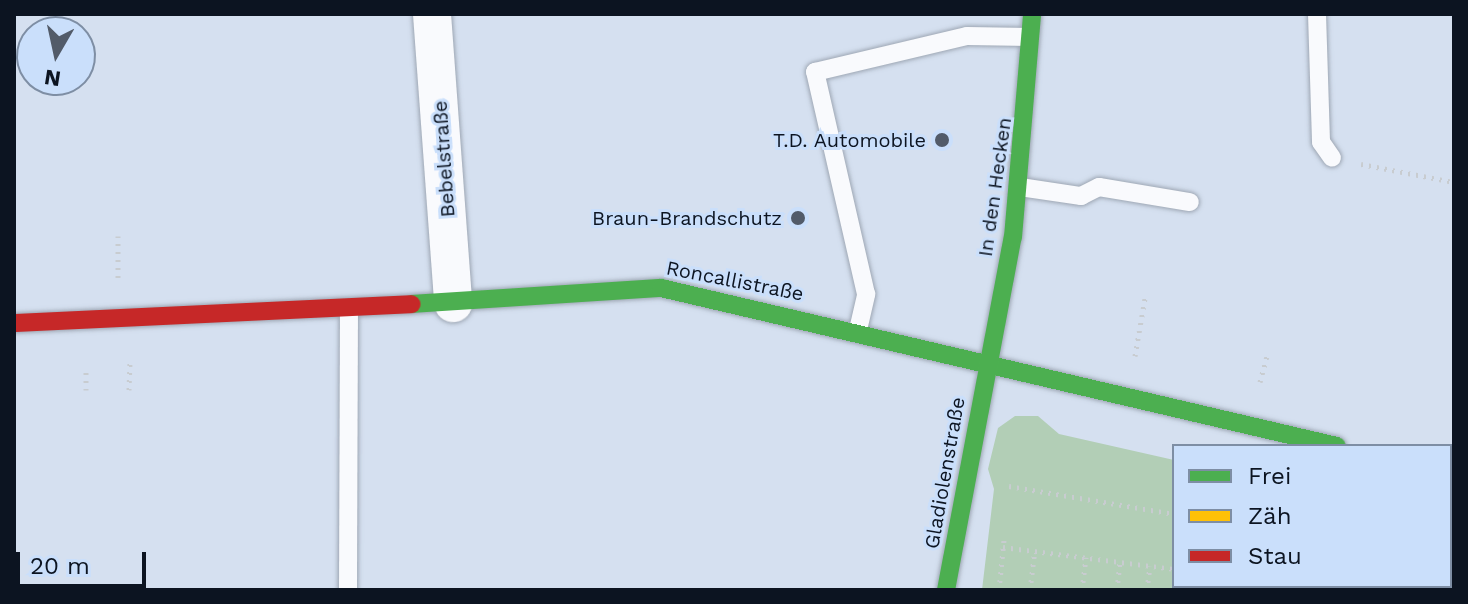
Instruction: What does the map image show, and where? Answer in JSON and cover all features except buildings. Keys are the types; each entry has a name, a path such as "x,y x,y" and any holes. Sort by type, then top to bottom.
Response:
{"street":[{"name":"Bebelstraße","path":"432,14 453,303"},
{"name":"In den Hecken","path":"985,364 1020,187 1032,14"},
{"name":"Roncallistraße","path":"14,323 349,310 661,288 858,330 985,364 1328,444"},
{"name":"Gladiolenstraße","path":"946,590 985,364"}],"lane":[{"path":"1317,14 1321,142 1332,158"},
{"path":"858,330 866,294 815,72 967,36 1032,37"},
{"path":"1020,187 1081,196 1099,187 1190,202"},
{"path":"348,590 349,310"}],"path":[{"path":"1332,158 1454,182"},
{"path":"1127,398 1145,298"},
{"path":"1009,486 1172,514"},
{"path":"1003,547 1172,569"},
{"path":"1030,590 1035,551"},
{"path":"1082,590 1086,557"},
{"path":"1117,590 1120,561"},
{"path":"1147,590 1150,566"},
{"path":"632,590 649,590"}],"green space":[{"path":"1015,416 1038,416 1059,434 1172,460 1172,588 1452,588 1452,553 1454,590 982,590 994,489 988,469 998,428"}],"traffic: fast":[{"path":"946,590 1013,237 1032,14"},
{"path":"412,304 661,288 1328,444"}],"traffic: jam":[{"path":"14,323 412,304"}],"place":[{"name":"T.D. Automobile","path":"942,140"},
{"name":"Braun-Brandschutz","path":"798,218"}]}
